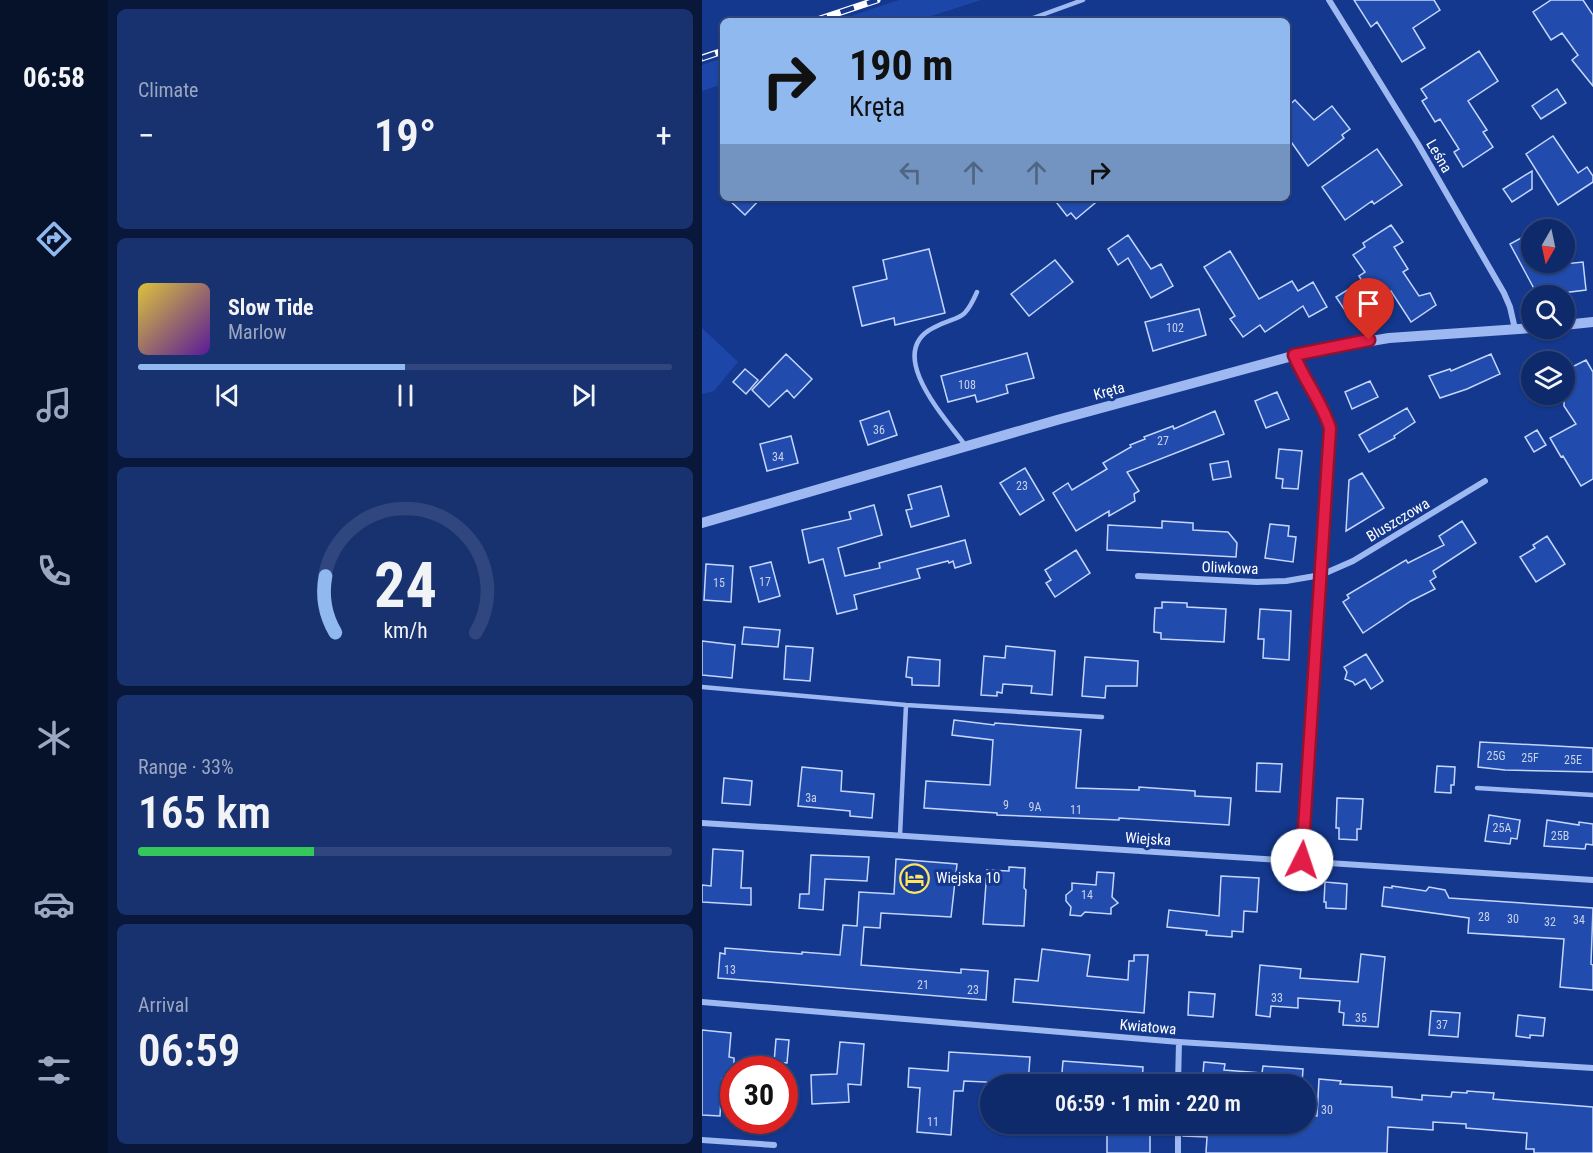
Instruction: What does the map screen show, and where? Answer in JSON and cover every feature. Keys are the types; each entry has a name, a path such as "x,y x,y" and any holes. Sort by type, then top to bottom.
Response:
{"street":[{"name":"Leśna","path":"1329,0 1418,144 1504,293 1515,330"},
{"path":"1575,324 1593,322"},
{"name":"Kręta","path":"702,523 1294,355 1389,338 1521,329"},
{"path":"1294,355 1326,415 1330,428 1302,860"},
{"name":"Bluszczowa","path":"1321,575 1353,561 1485,482"},
{"name":"Oliwkowa","path":"1138,576 1257,582 1286,581 1321,575"},
{"name":"Wiejska","path":"702,823 1593,880"},
{"name":"Kwiatowa","path":"702,1002 1179,1042 1593,1068"},
{"path":"1178,1074 1179,1042"},
{"path":"1178,1134 1178,1153"},
{"path":"702,1140 774,1145"}],"lane":[{"path":"1033,18 1083,0"},
{"path":"966,447 918,378 914,358 919,339 934,327 963,316 977,292"},
{"path":"702,687 906,705 1102,717"},
{"path":"900,835 906,705"},
{"path":"1477,788 1593,795"}],"shaded area":[{"path":"899,0 981,0 925,18 845,18"},
{"path":"720,59 720,85 702,91 702,65"},
{"path":"702,328 738,362 714,391 702,394"}],"building":[{"path":"1354,0 1434,0 1440,10 1413,28 1425,48 1402,62 1377,22 1371,27"},
{"path":"1551,0 1583,0 1593,15 1593,86 1572,60 1578,55 1562,33 1551,40 1533,12"},
{"path":"1479,51 1498,81 1468,101 1487,130 1483,132 1493,147 1463,167 1454,152 1459,149 1440,119 1435,122 1422,101 1427,98 1421,89"},
{"path":"1557,89 1566,103 1541,119 1532,106"},
{"path":"1295,100 1314,120 1332,106 1350,129 1342,135 1344,138 1308,166 1290,140 1290,104"},
{"path":"1553,136 1578,173 1587,167 1593,176 1593,182 1558,205 1526,154"},
{"path":"1377,149 1402,185 1374,204 1372,201 1345,220 1322,187"},
{"path":"1532,171 1532,189 1512,202 1503,189"},
{"path":"730,201 758,201 745,215"},
{"path":"1055,201 1097,201 1076,219 1071,213 1067,216"},
{"path":"1391,225 1403,242 1394,247 1408,269 1403,272 1419,296 1430,293 1436,305 1411,322 1391,291 1357,313 1355,310 1348,315 1336,297 1362,281 1359,276 1365,272 1353,255 1365,247 1363,243"},
{"path":"1128,235 1151,269 1161,264 1173,286 1151,298 1128,258 1118,265 1108,249"},
{"path":"1521,238 1521,264 1510,244"},
{"path":"929,249 945,313 895,325 894,318 862,326 853,287 887,279 883,260"},
{"path":"1230,251 1259,299 1292,281 1298,291 1313,282 1327,307 1309,317 1303,306 1265,332 1260,325 1243,337 1230,319 1235,316 1204,267"},
{"path":"1055,260 1073,282 1029,316 1011,294"},
{"path":"1583,262 1586,290 1575,291 1575,285 1532,285 1526,273 1575,273 1575,263"},
{"path":"1199,309 1206,335 1153,351 1145,322"},
{"path":"1027,353 1034,378 1006,385 1008,393 977,402 975,395 948,402 941,376"},
{"path":"786,354 812,379 794,398 787,390 769,407 752,390"},
{"path":"1491,354 1500,374 1440,398 1429,376 1450,369 1451,371"},
{"path":"1586,360 1593,372 1593,479 1581,486 1550,438 1576,424 1564,406 1575,405 1575,366"},
{"path":"745,369 758,380 746,394 733,382"},
{"path":"1370,381 1378,397 1352,409 1345,392"},
{"path":"1277,392 1289,419 1266,428 1255,401"},
{"path":"1407,408 1415,422 1394,436 1395,438 1369,452 1359,435"},
{"path":"889,411 897,435 868,445 860,421"},
{"path":"1215,411 1224,434 1127,472 1139,491 1134,494 1135,501 1109,516 1109,511 1076,531 1053,493 1068,483 1072,490 1107,469 1103,463 1131,447 1130,445 1145,439 1144,437 1173,426 1174,429"},
{"path":"1537,430 1546,445 1534,452 1525,437"},
{"path":"791,436 798,463 767,471 760,444"},
{"path":"1279,449 1302,451 1298,489 1282,488 1283,479 1276,478"},
{"path":"1228,461 1231,477 1213,480 1210,464"},
{"path":"1025,468 1044,500 1020,515 1000,483"},
{"path":"1362,473 1384,508 1346,531 1349,480"},
{"path":"941,486 949,516 911,527 906,510 912,509 908,495"},
{"path":"874,505 882,535 838,548 845,576 880,568 879,563 965,540 971,563 955,568 953,561 949,563 948,561 917,569 920,578 854,595 857,609 837,614 823,559 809,563 802,530 851,519 849,512"},
{"path":"1162,521 1193,523 1193,530 1228,532 1237,543 1236,557 1107,550 1108,525 1162,528"},
{"path":"1462,521 1476,543 1433,571 1436,577 1430,581 1435,589 1411,601 1363,633 1343,602 1349,598 1347,595 1406,560 1408,563 1444,545 1439,536"},
{"path":"1270,524 1289,526 1288,536 1296,537 1293,562 1265,558"},
{"path":"1547,536 1565,564 1536,582 1520,557 1535,548 1533,545"},
{"path":"1076,550 1090,573 1055,597 1046,583 1051,580 1045,570"},
{"path":"771,562 780,596 759,602 750,567"},
{"path":"706,564 733,566 731,602 704,600"},
{"path":"1162,602 1187,603 1187,607 1226,609 1224,642 1161,639 1161,633 1154,632 1154,626 1155,608 1162,608"},
{"path":"1260,609 1291,611 1289,660 1263,658 1264,639 1258,639"},
{"path":"744,627 780,630 778,647 742,644"},
{"path":"702,641 735,645 732,678 702,675"},
{"path":"786,646 813,648 810,681 784,679"},
{"path":"1006,646 1055,651 1052,695 1031,693 1032,686 1003,684 1002,693 997,692 997,696 981,695 984,656 1005,658"},
{"path":"1366,654 1383,681 1371,689 1365,679 1355,685 1345,679 1347,672 1344,667"},
{"path":"908,657 940,660 939,686 912,685 912,678 906,677"},
{"path":"1085,657 1138,661 1137,686 1106,686 1105,698 1082,696"},
{"path":"954,720 994,725 995,723 1081,730 1076,788 1139,790 1139,787 1195,791 1195,796 1231,798 1229,825 1119,818 1119,820 997,815 997,813 924,808 926,781 990,785 993,740 952,735"},
{"path":"1480,742 1593,748 1593,772 1505,770 1478,767"},
{"path":"1257,763 1282,764 1280,792 1256,791"},
{"path":"1437,766 1455,767 1451,793 1435,792"},
{"path":"802,767 842,771 841,791 874,794 872,818 850,816 850,811 798,806"},
{"path":"724,778 752,781 750,805 722,803"},
{"path":"1337,798 1363,799 1361,829 1357,829 1357,840 1339,839 1339,828 1336,828"},
{"path":"1489,815 1520,820 1517,839 1511,838 1510,844 1485,841"},
{"path":"1547,820 1579,825 1579,822 1593,824 1593,845 1586,844 1585,849 1544,846"},
{"path":"713,849 743,851 741,888 751,888 751,905 702,902 702,885 711,886"},
{"path":"811,855 869,857 867,881 825,879 823,910 799,908 800,894 809,894"},
{"path":"896,859 957,864 951,917 881,913 880,928 864,927 861,965 961,973 961,969 988,971 986,1000 718,978 720,953 725,954 725,948 840,955 843,925 857,926 859,892 894,894"},
{"path":"1009,867 1025,868 1024,926 983,924 987,870 1009,871"},
{"path":"1097,872 1114,873 1112,897 1118,903 1111,908 1111,914 1085,912 1081,916 1070,915 1071,907 1066,901 1066,895 1072,890 1072,883 1096,885"},
{"path":"1221,876 1259,878 1257,912 1244,911 1243,932 1232,931 1232,937 1206,935 1207,931 1167,927 1169,910 1219,916"},
{"path":"1325,882 1347,884 1346,909 1326,908"},
{"path":"1392,886 1426,891 1429,887 1445,890 1449,898 1593,908 1591,964 1593,965 1593,990 1560,987 1564,939 1468,933 1469,918 1382,906 1384,887 1392,888"},
{"path":"1042,949 1090,955 1087,976 1128,980 1129,961 1134,961 1134,955 1148,955 1144,1013 1013,1002 1015,979 1038,981"},
{"path":"1361,954 1385,957 1378,1027 1343,1025 1344,1013 1339,1012 1340,1001 1298,998 1298,1008 1271,1006 1270,1017 1256,1015 1260,965 1301,969 1300,978 1358,982"},
{"path":"1189,992 1215,994 1213,1017 1188,1015"},
{"path":"1431,1011 1460,1013 1458,1037 1429,1035"},
{"path":"1518,1015 1545,1018 1543,1036 1530,1035 1530,1038 1516,1036"},
{"path":"702,1030 731,1033 729,1056 720,1056 720,1116 702,1115"},
{"path":"776,1039 789,1040 788,1056 775,1056"},
{"path":"840,1042 864,1044 861,1085 848,1084 849,1102 812,1104 811,1075 837,1074"},
{"path":"949,1052 1030,1057 1029,1074 980,1074 980,1082 964,1081 963,1091 954,1091 951,1135 917,1132 920,1088 908,1087 909,1068 948,1071"},
{"path":"1063,1061 1143,1067 1143,1074 1062,1074"},
{"path":"1204,1062 1225,1064 1224,1070 1262,1073 1263,1066 1303,1069 1303,1074 1203,1074"},
{"path":"1319,1079 1341,1081 1340,1084 1392,1087 1392,1097 1422,1100 1422,1095 1451,1097 1452,1092 1494,1093 1493,1099 1593,1107 1593,1153 1534,1153 1534,1149 1526,1149 1527,1133 1466,1128 1466,1124 1433,1122 1433,1130 1388,1127 1387,1153 1206,1153 1207,1137 1183,1136 1183,1134 1316,1134"},
{"path":"1107,1134 1150,1134 1150,1153 1107,1153"}],"railway":[{"path":"823,18 877,0"},
{"path":"702,58 720,52"}],"place":[{"name":"Wiejska 10","path":"915,878"}],"route":[{"path":"1302,860 1330,428 1326,415 1294,355 1369,340"}]}
